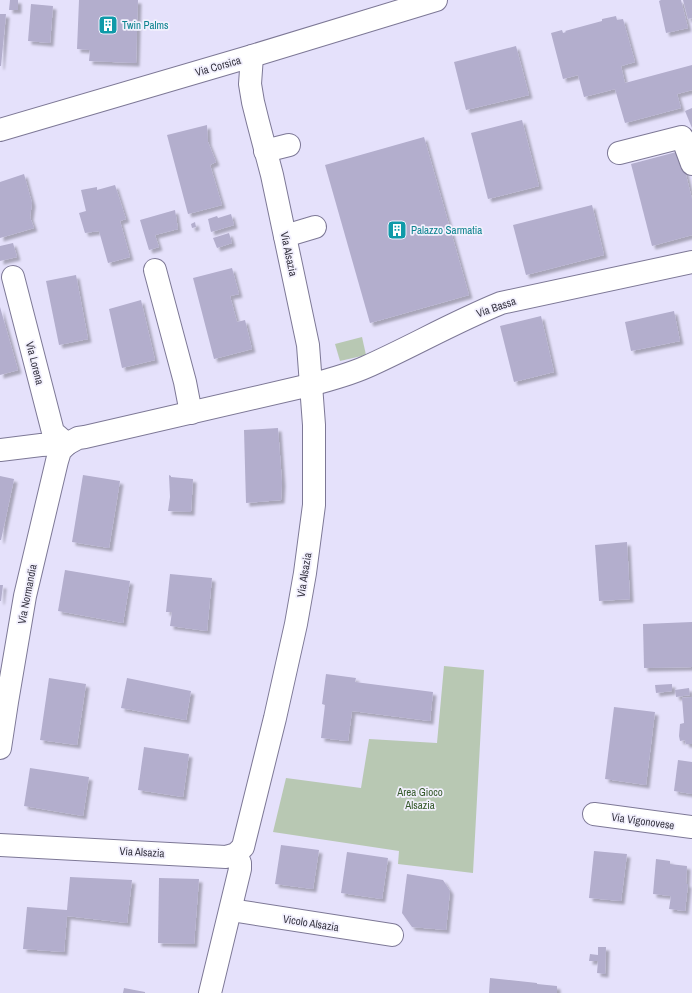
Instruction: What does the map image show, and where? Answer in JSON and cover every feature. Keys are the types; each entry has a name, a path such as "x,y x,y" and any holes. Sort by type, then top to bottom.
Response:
{"street":[{"name":"Via Corsica","path":"0,130 436,0"},
{"name":"Via Alsazia","path":"0,845 226,857 236,854 243,847 275,718 296,624 305,573 314,505 314,425 308,346 272,175 250,84 252,56"},
{"path":"619,153 682,137 692,164"},
{"path":"265,151 289,145"},
{"path":"285,236 315,227"},
{"name":"Via Bassa","path":"310,386 365,368 475,313 501,303 692,262"},
{"path":"155,270 185,382 191,413"},
{"name":"Via Lorena","path":"13,277 53,432 67,444"},
{"path":"0,450 41,445 67,444 85,436 310,386"},
{"name":"Via Normandia","path":"0,748 25,596 57,461 60,451 67,444"},
{"name":"Via Vigonovese","path":"594,814 692,827"},
{"path":"210,993 240,869 240,863 236,854"},
{"name":"Vicolo Alsazia","path":"231,910 392,936"}],"green space":[{"path":"362,337 366,355 340,361 335,344"},
{"name":"Area Gioco Alsazia","path":"444,666 484,670 473,873 398,864 399,851 273,832 286,778 361,788 369,739 437,743"}],"building":[{"path":"10,0 18,0 18,10 9,10"},
{"name":"Twin Palms","path":"79,0 138,0 136,63 89,61 90,50 77,49"},
{"path":"681,0 688,28 666,33 659,1"},
{"path":"683,0 692,0 692,18 688,19"},
{"path":"31,4 53,6 50,43 28,41"},
{"path":"0,14 6,14 1,66 0,66"},
{"path":"616,16 617,20 623,19 635,62 621,66 625,83 692,65 692,90 677,94 681,108 625,123 615,89 584,97 578,75 563,79 551,33 562,30 563,33 566,32 565,31 602,21 602,19"},
{"path":"516,46 529,95 466,110 454,62"},
{"path":"692,108 692,128 685,111"},
{"path":"522,120 539,186 488,199 471,133"},
{"path":"207,125 208,142 216,162 210,165 222,205 188,214 167,135"},
{"name":"Palazzo Sarmatia","path":"424,137 469,295 370,323 325,165"},
{"path":"680,151 692,199 692,235 652,246 631,164"},
{"path":"24,174 32,203 30,217 34,228 0,238 0,182"},
{"path":"115,185 126,219 120,221 130,257 108,263 99,231 85,233 79,213 86,211 81,190 97,187 97,190"},
{"path":"592,205 604,255 526,275 513,225"},
{"path":"175,210 178,229 155,235 159,247 149,250 140,220"},
{"path":"231,214 234,225 211,232 208,219"},
{"path":"195,222 196,227 192,228 191,224"},
{"path":"229,233 232,243 217,248 213,238"},
{"path":"13,243 17,257 0,261 0,246"},
{"path":"232,268 239,294 230,296 237,322 245,320 252,349 214,359 193,278"},
{"path":"76,275 88,339 59,345 46,281"},
{"path":"141,300 155,360 122,368 109,309"},
{"path":"0,307 18,370 0,375"},
{"path":"674,311 680,341 631,351 625,322"},
{"path":"541,316 554,372 514,382 500,326"},
{"path":"278,428 282,483 281,500 246,503 244,430"},
{"path":"83,475 120,481 109,548 72,542"},
{"path":"169,475 171,477 193,479 191,512 168,511 170,497"},
{"path":"0,476 14,479 1,540 0,540"},
{"path":"627,542 630,599 599,601 595,545"},
{"path":"65,570 130,581 123,623 58,611"},
{"path":"170,574 212,578 207,631 170,626 172,612 166,612"},
{"path":"0,585 3,585 1,601 0,601"},
{"path":"692,622 692,667 644,668 643,624"},
{"path":"326,674 356,678 355,682 433,692 430,721 352,711 348,741 321,738 325,705 322,704"},
{"path":"49,678 86,684 77,745 40,740"},
{"path":"127,678 191,691 186,720 121,708"},
{"path":"672,684 672,691 656,693 655,685"},
{"path":"689,688 690,695 676,697 675,690"},
{"path":"692,697 692,744 686,744 685,740 680,741 679,736 680,724 684,723 682,698"},
{"path":"614,707 655,712 646,785 605,779"},
{"path":"144,747 189,754 183,797 138,790"},
{"path":"678,760 692,762 692,794 674,791"},
{"path":"30,768 89,777 83,816 24,806"},
{"path":"281,845 319,850 313,889 275,884"},
{"path":"594,851 627,854 621,901 589,898"},
{"path":"347,852 388,858 382,899 341,893"},
{"path":"656,859 670,861 670,864 687,866 686,884 688,884 685,911 669,909 671,896 653,894"},
{"path":"407,874 443,880 450,891 446,930 412,927 402,913"},
{"path":"70,877 132,880 127,923 67,916 64,952 23,949 27,907 67,910"},
{"path":"159,878 199,879 194,944 158,943"},
{"path":"598,947 606,947 605,974 597,973 598,961 589,961 590,954 598,955"},
{"path":"490,978 557,986 557,993 489,993"},
{"path":"124,988 145,992 145,993 123,993"}],"place":[{"name":"Twin Palms","path":"108,25"},
{"name":"Palazzo Sarmatia","path":"397,230"}]}
